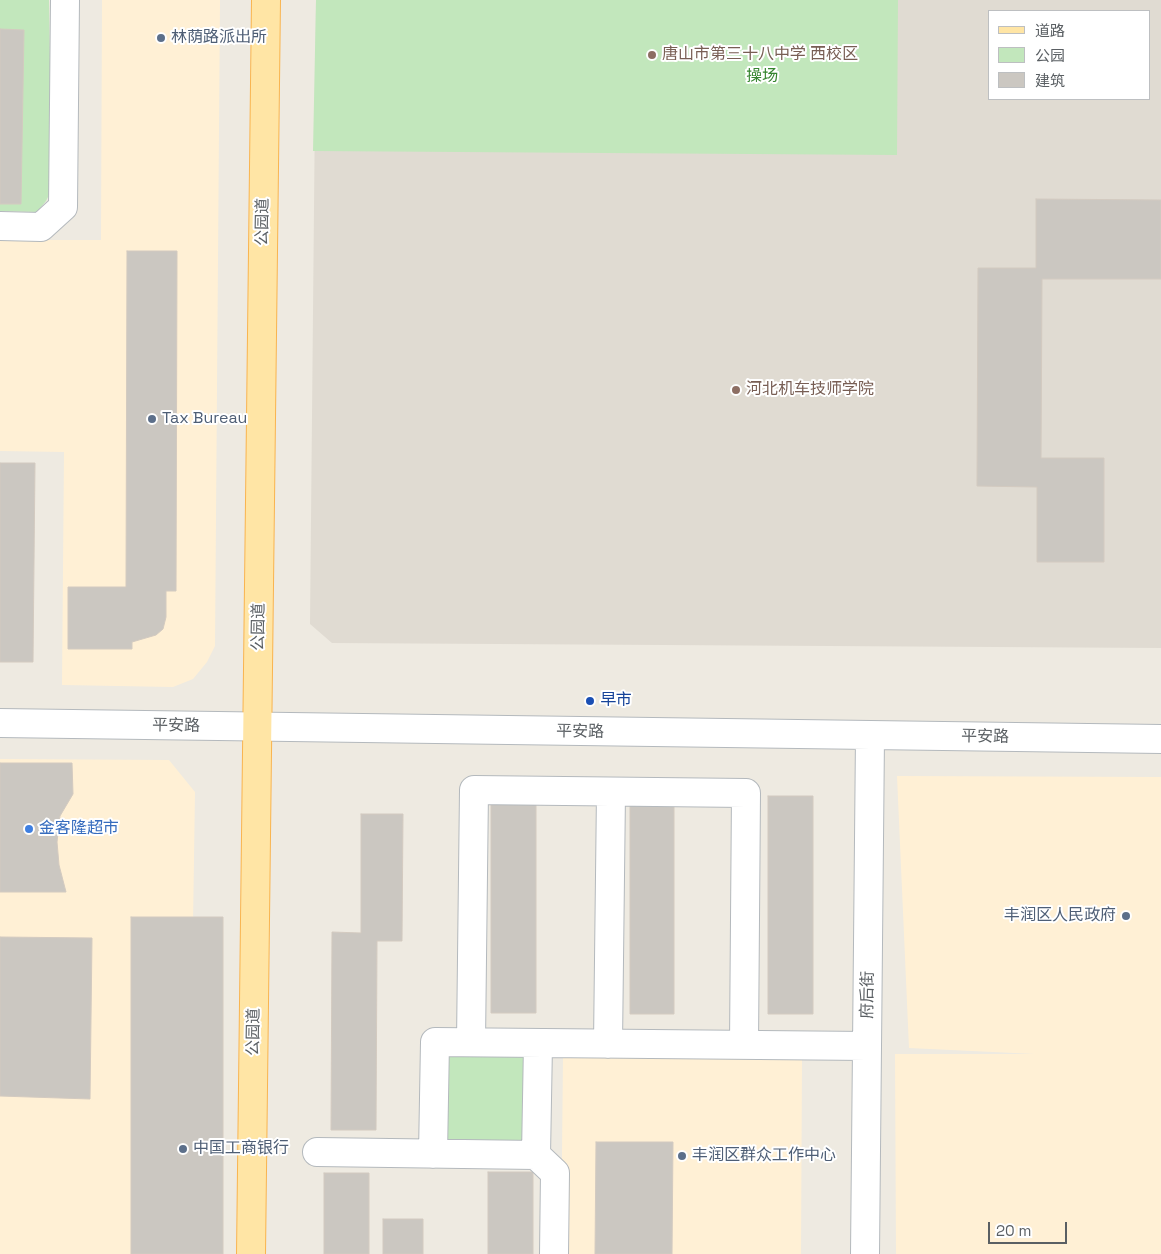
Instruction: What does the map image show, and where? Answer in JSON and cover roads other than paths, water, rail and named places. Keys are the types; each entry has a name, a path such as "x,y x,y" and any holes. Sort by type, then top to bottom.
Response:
{"main road":[{"name":"公园道","path":"251,1254 266,0"}],"street":[{"path":"0,226 41,227 63,206 65,0"},
{"name":"平安路","path":"0,723 1161,739"},
{"name":"府后街","path":"865,1254 870,736"},
{"path":"471,1042 474,790 746,793 744,1045"},
{"path":"608,1044 611,792"},
{"path":"433,1154 434,1042 867,1046"},
{"path":"536,1155 538,1044"},
{"path":"317,1152 536,1155 555,1173 554,1254"}],"place":[{"name":"林荫路派出所","path":"161,38"},
{"name":"唐山市第三十八中学 西校区","path":"652,55"},
{"name":"河北机车技师学院","path":"736,390"},
{"name":"Tax Bureau","path":"152,419"},
{"name":"早市","path":"590,701"},
{"name":"金客隆超市","path":"29,829"},
{"name":"丰润区人民政府","path":"1126,916"},
{"name":"中国工商银行","path":"183,1149"},
{"name":"丰润区群众工作中心","path":"682,1156"}],"park label":[{"name":"操场","path":"762,77"}]}
